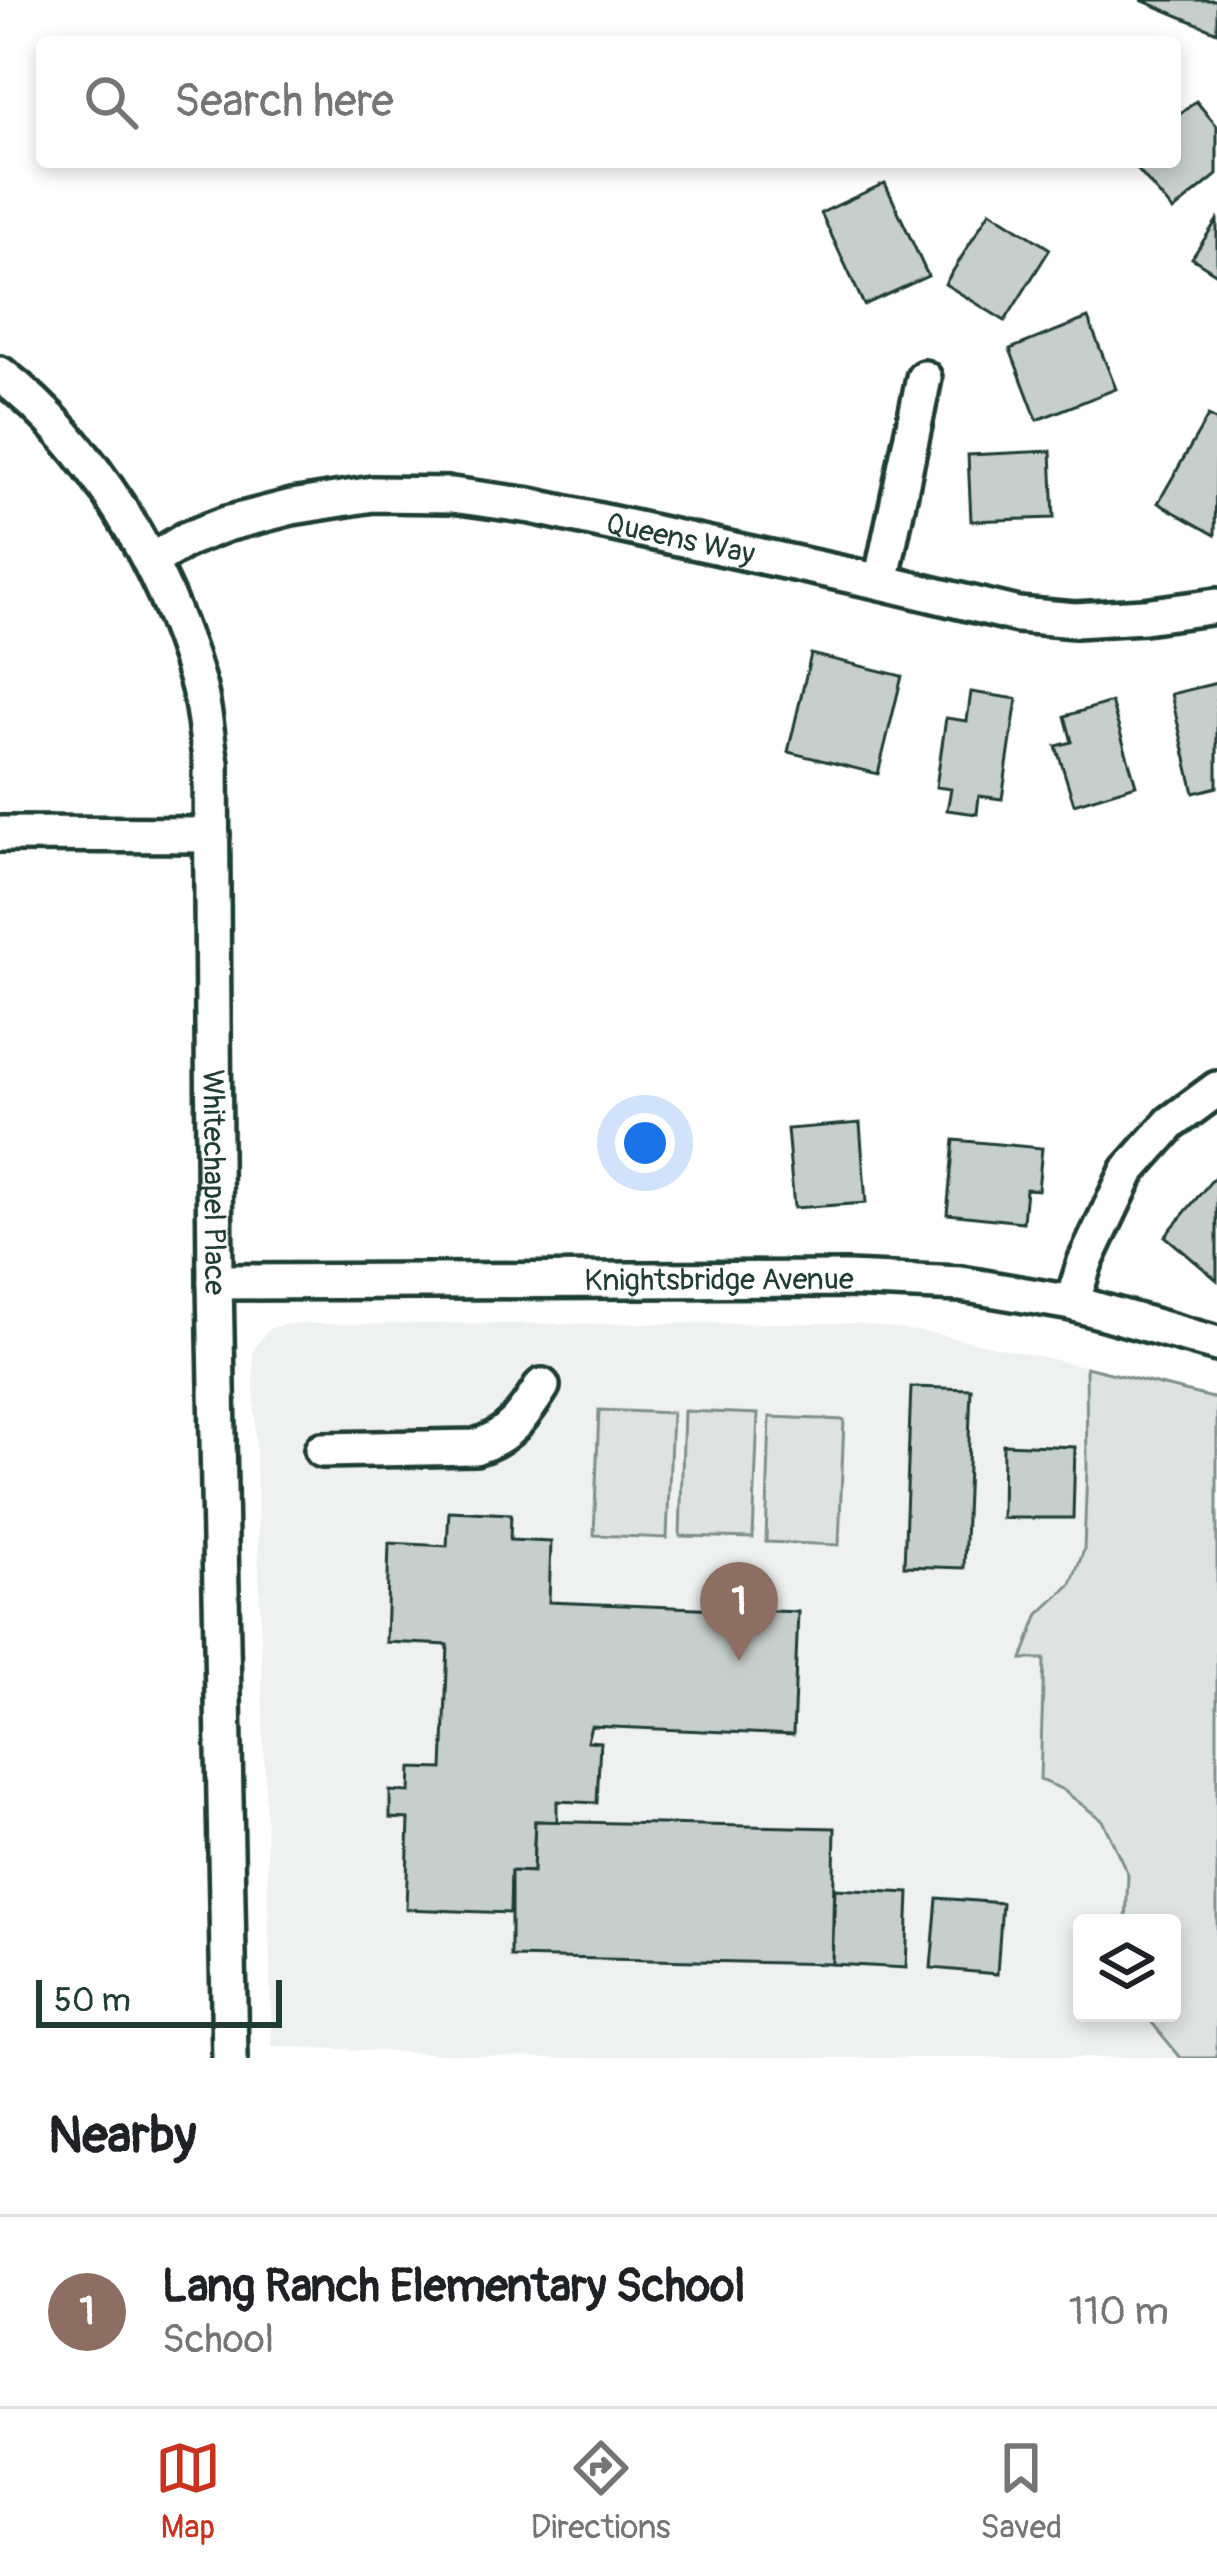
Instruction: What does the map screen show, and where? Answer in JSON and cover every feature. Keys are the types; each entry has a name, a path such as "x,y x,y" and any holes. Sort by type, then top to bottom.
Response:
{"street":[{"name":"Whitechapel Place","path":"0,374 21,390 90,466 151,561 199,686 211,763 214,1282 230,2058"},
{"path":"881,582 925,378"},
{"name":"Queens Way","path":"151,561 187,539 226,524 292,507 374,494 452,494 531,506 1018,614 1075,620 1217,606"},
{"path":"0,834 212,835"},
{"path":"1072,1303 1085,1262 1128,1172 1171,1124 1217,1089"},
{"name":"Knightsbridge Avenue","path":"214,1282 847,1279 961,1284 1072,1303 1217,1344"},
{"path":"322,1450 475,1448 497,1440 526,1411 542,1386"}],"shaded area":[{"path":"857,1323 937,1334 1217,1399 1217,2058 539,2058 272,2046 253,1351 269,1329 285,1324"},
{"path":"1086,1367 1217,1399 1217,2058 1181,2058 1151,2022 1181,2022 1181,1914 1126,1914 1128,1874 1102,1820 1040,1779 1044,1659 1022,1659 1039,1614 1071,1584 1084,1550"},
{"path":"599,1410 672,1413 667,1538 594,1535"},
{"path":"684,1411 758,1414 753,1538 680,1536"},
{"path":"770,1417 844,1420 839,1545 766,1542"}],"building":[{"path":"1141,0 1217,0 1217,32"},
{"path":"1196,101 1217,126 1217,175 1173,211 1136,168 1181,168 1181,113"},
{"path":"885,183 928,276 864,305 821,213"},
{"path":"990,211 1050,249 1005,321 945,284"},
{"path":"1217,220 1217,274 1192,258"},
{"path":"1088,318 1116,389 1037,420 1010,349"},
{"path":"1208,416 1217,421 1215,535 1158,503"},
{"path":"1051,451 1054,518 971,521 968,455"},
{"path":"811,654 902,676 878,774 788,752"},
{"path":"1217,683 1217,787 1194,793 1171,694"},
{"path":"971,692 1017,699 1002,799 979,796 977,814 947,810 951,789 936,787 946,718 967,721"},
{"path":"1111,702 1136,785 1074,804 1056,746 1072,742 1065,716"},
{"path":"860,1123 866,1203 794,1208 787,1129"},
{"path":"954,1140 1042,1148 1038,1190 1026,1189 1023,1222 947,1214"},
{"path":"1217,1174 1217,1280 1165,1236"},
{"path":"911,1387 971,1389 964,1568 904,1566"},
{"path":"1003,1444 1075,1447 1073,1518 1002,1518"},
{"path":"449,1511 511,1514 510,1540 551,1542 549,1602 798,1612 793,1735 591,1726 587,1741 600,1742 597,1803 557,1801 557,1822 535,1821 533,1872 511,1871 510,1913 406,1909 409,1819 390,1818 390,1791 410,1792 411,1768 443,1769 448,1645 386,1642 389,1543 447,1546"},
{"path":"535,1821 835,1828 832,1964 511,1957 511,1871 533,1872"},
{"path":"835,1889 909,1893 906,1968 832,1964"},
{"path":"937,1898 1002,1903 997,1974 931,1968"}],"place":[{"name":"Lang Ranch Elementary School","path":"739,1661"}]}
